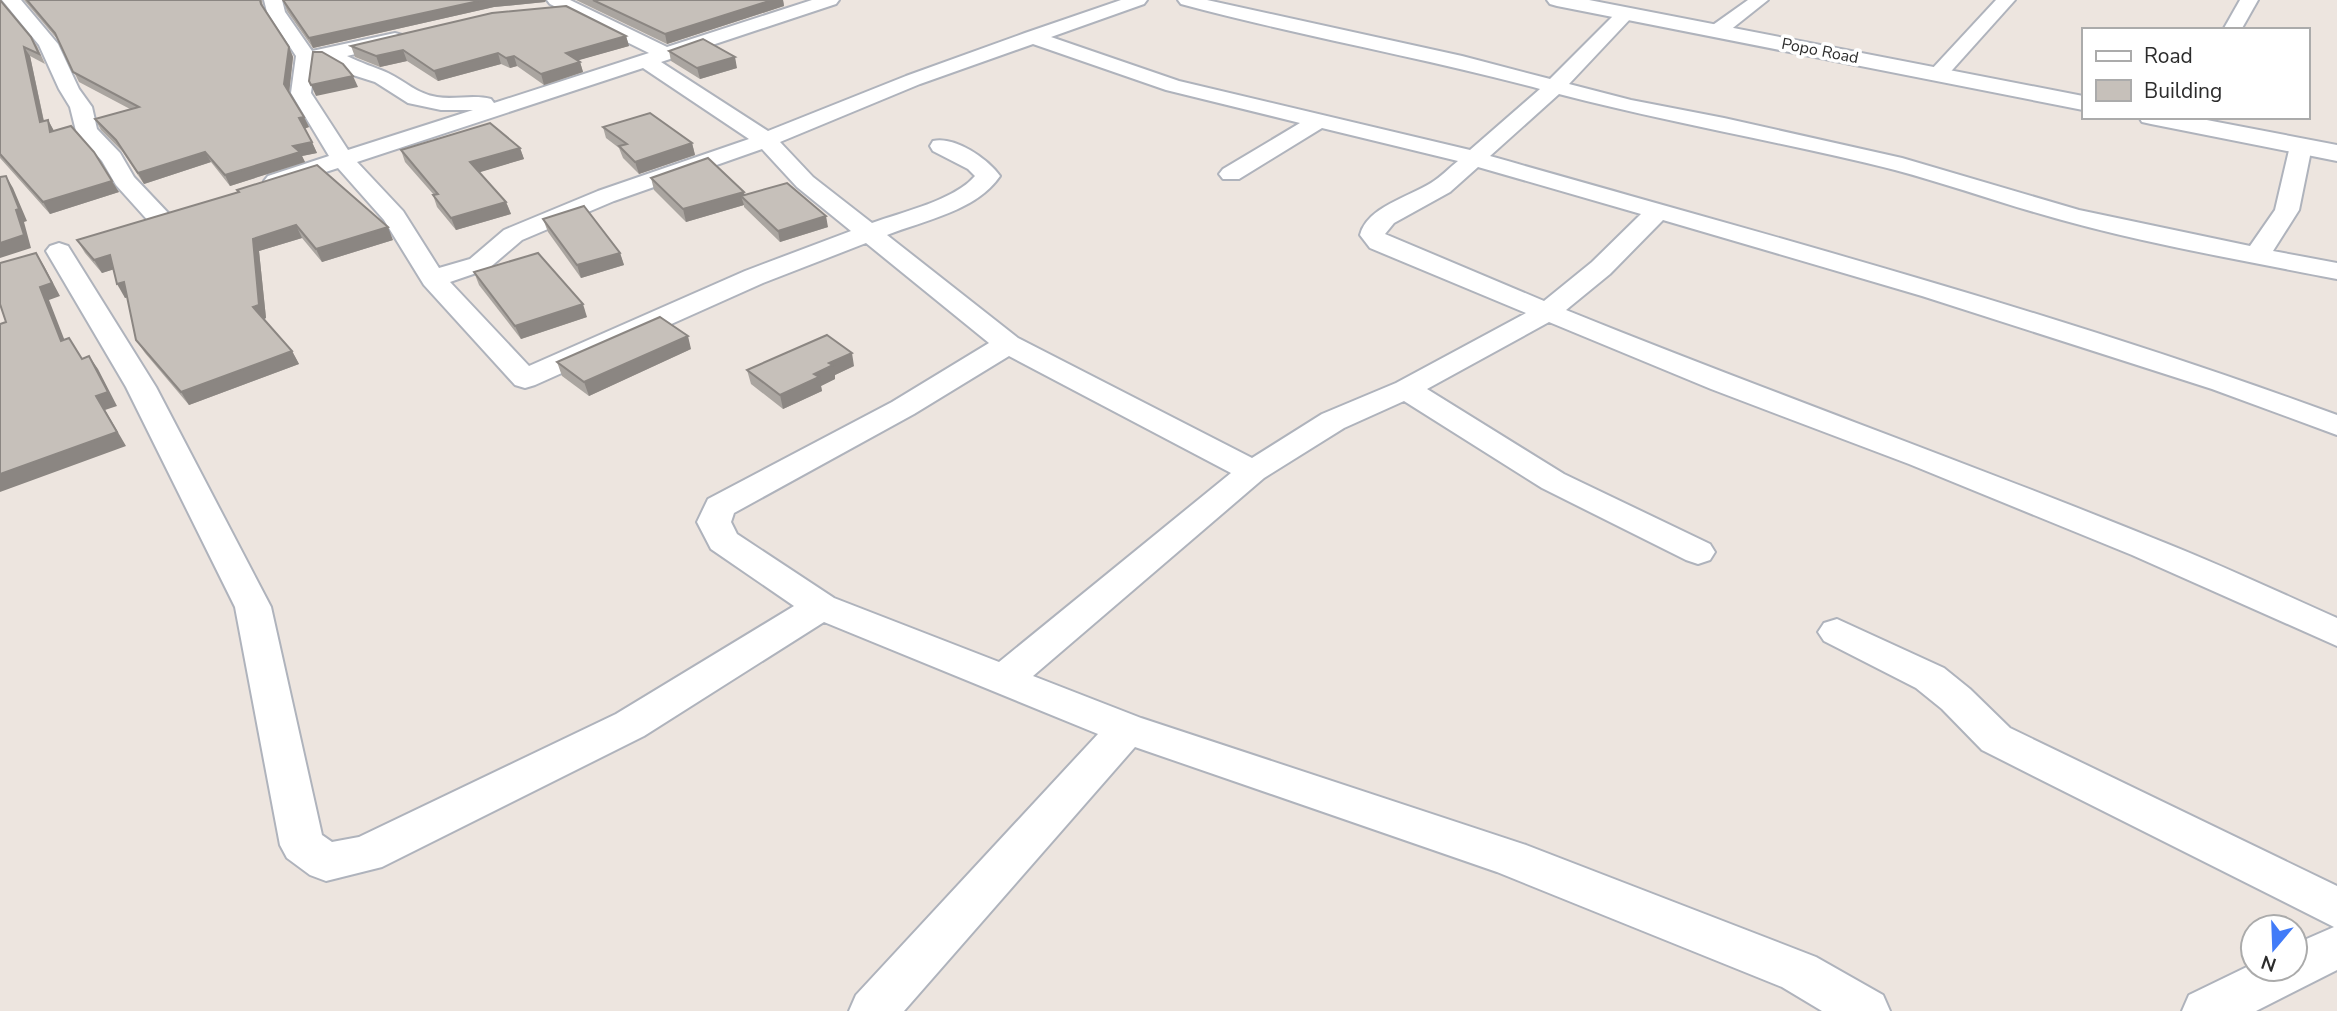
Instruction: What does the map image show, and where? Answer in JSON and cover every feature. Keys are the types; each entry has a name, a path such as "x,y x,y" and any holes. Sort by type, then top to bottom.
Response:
{"main road":[{"name":"Popo Road","path":"1557,0 2082,103"},
{"path":"2181,120 2337,153"}],"street":[{"path":"11,0 48,44 69,89 81,107 87,131 112,158 124,180 161,220"},
{"path":"273,0 276,12 306,56 301,93 342,159 394,216 433,279 526,379 754,277 957,200 977,189 988,176 976,164 941,146"},
{"path":"251,189 830,0"},
{"path":"433,279 479,264 513,236 559,215 766,139 914,80 1138,0"},
{"path":"1187,0 1239,14 1462,62 1630,106 1724,124 1902,165 2071,215 2157,236 2337,271"},
{"path":"1717,31 1759,0"},
{"path":"1938,74 2006,0"},
{"path":"2233,28 2249,0"},
{"path":"557,6 656,57 766,139 805,182 1008,344 1253,471"},
{"path":"1626,13 1555,86 1442,187 1385,218 1374,227 1372,235 1379,243 1546,313 2131,542 2337,633"},
{"path":"306,56 330,54 419,33"},
{"path":"1032,37 1173,86 1474,158 1931,290 2222,383 2337,426"},
{"path":"330,54 359,71 382,78 415,99 441,104 513,103"},
{"path":"1231,174 1319,121"},
{"path":"2258,254 2287,210 2301,146"},
{"path":"136,228 187,211"},
{"path":"1002,681 1253,471 1333,421 1406,390 1546,313 1601,268 1658,211"},
{"path":"60,251 141,387 253,607 302,845 326,862 366,854 630,725 821,607"},
{"path":"1008,344 903,408 720,508 714,522 723,541 821,607 1127,729 1510,859 1799,972 1866,1011"},
{"path":"1406,390 1553,481 1698,552"},
{"path":"1837,632 1930,678 1956,699 1996,739 2337,908"},
{"path":"873,1011 1127,729"},
{"path":"2309,961 2337,947"},
{"path":"2206,1011 2263,983"}],"building":[{"path":"0,0 31,37 39,54 24,47 40,122 48,120 50,132 71,126 94,152 112,181 43,202 0,154"},
{"path":"27,0 260,0 289,47 284,84 304,117 299,118 312,142 293,146 300,152 225,175 205,152 138,173 116,140 95,119 139,107 73,72 55,33"},
{"path":"283,0 483,0 309,38"},
{"path":"593,0 772,0 665,34"},
{"path":"566,6 626,36 566,53 580,62 541,74 514,56 506,58 498,53 434,71 403,50 376,56 351,46 492,13"},
{"path":"703,39 735,57 697,68 669,51"},
{"path":"313,52 322,52 343,64 353,76 311,85 309,81"},
{"path":"650,113 692,143 635,162 619,146 627,144 603,127"},
{"path":"490,123 520,148 470,162 506,202 451,218 433,195 438,194 401,150"},
{"path":"708,158 744,192 683,209 651,178"},
{"path":"317,165 388,227 316,249 296,225 253,239 259,305 253,307 292,351 181,392 136,340 124,282 117,284 110,255 94,260 77,240 239,192 237,190"},
{"path":"6,176 19,209 16,210 24,235 0,243 0,177"},
{"path":"787,183 826,216 778,231 741,196"},
{"path":"584,206 620,253 577,265 543,219"},
{"path":"36,253 52,283 40,287 61,341 69,338 82,359 89,356 108,392 96,396 117,432 0,474 0,324 6,322 0,304 0,263"},
{"path":"538,253 583,304 515,326 474,272"},
{"path":"660,317 688,336 584,382 557,362"},
{"path":"827,335 852,353 829,363 833,365 814,374 819,377 780,395 747,370"}]}
